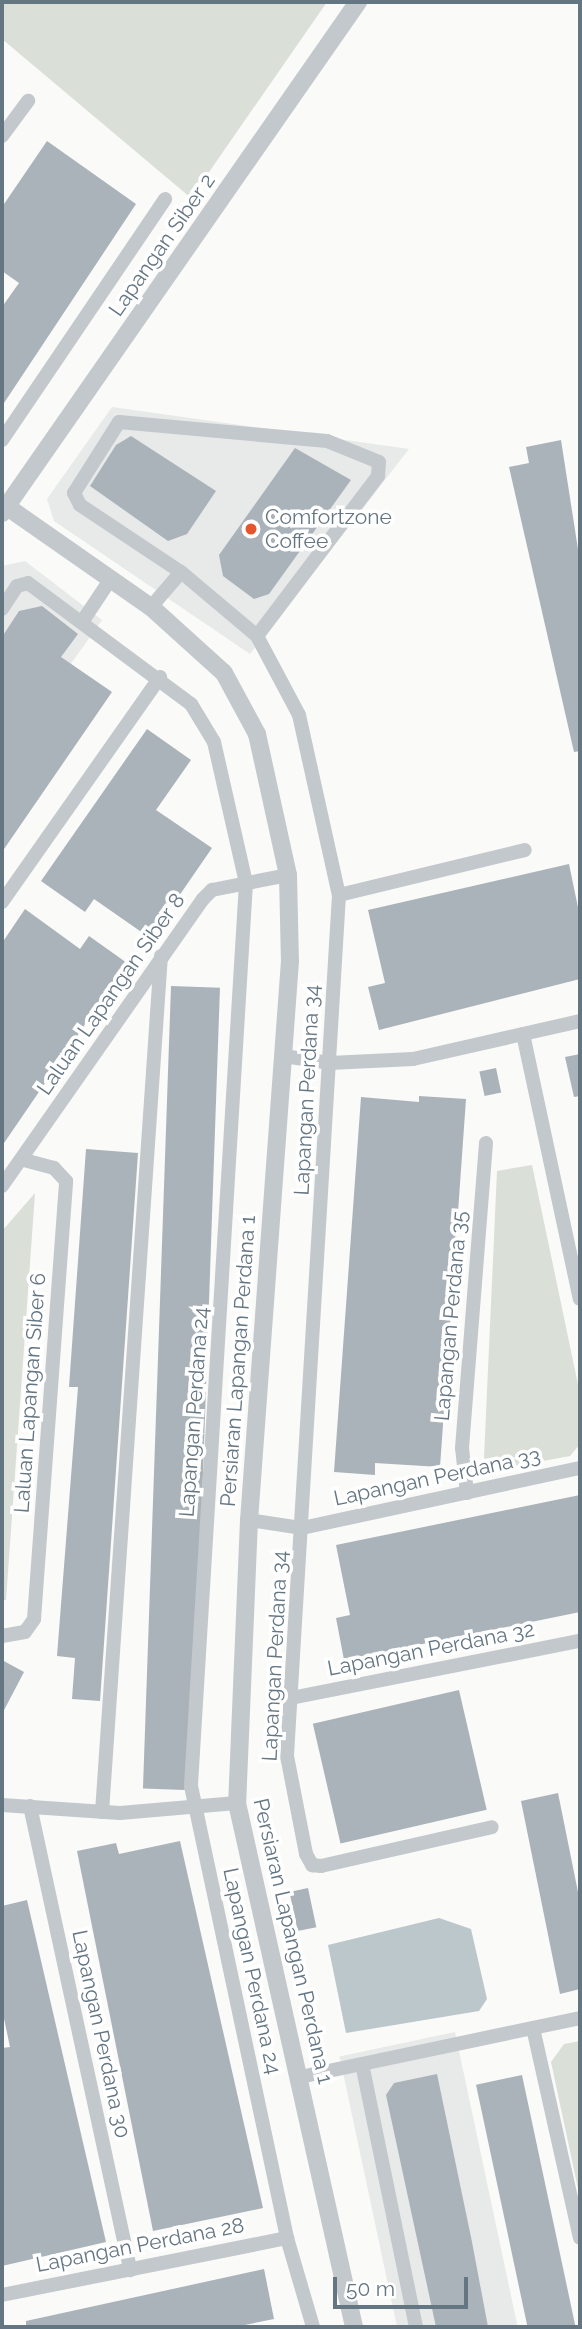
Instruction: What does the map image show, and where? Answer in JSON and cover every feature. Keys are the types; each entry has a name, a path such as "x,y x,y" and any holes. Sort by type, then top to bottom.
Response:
{"street":[{"name":"Lapangan Siber 2","path":"4,509 358,2"},
{"path":"2,136 28,101"},
{"path":"2,440 165,199"},
{"name":"Lapangan Perdana 34","path":"257,636 378,476 379,462 327,440 119,422 74,493 80,505 181,572 257,636 299,715 339,895 287,1756 306,1854 312,1865 321,1866 492,1827"},
{"name":"Persiaran Lapangan Perdana 1","path":"4,509 151,607 205,652 239,697 257,734 288,874 284,1056 249,1520 237,1803 354,2327"},
{"path":"151,607 181,572"},
{"path":"82,622 110,580"},
{"name":"Lapangan Perdana 24","path":"2,609 22,583 160,677 191,704 214,742 246,883 192,1716 196,1808 287,2238 313,2327"},
{"path":"2,902 160,677"},
{"path":"339,895 525,850"},
{"name":"Laluan Lapangan Siber 8","path":"2,1186 161,956 212,890 288,874"},
{"path":"102,1812 161,956"},
{"path":"284,1056 330,1063 413,1059 580,1021"},
{"path":"523,1034 580,1299"},
{"name":"Lapangan Perdana 35","path":"467,1493 462,1448 486,1143"},
{"name":"Laluan Lapangan Siber 6","path":"2,1636 25,1632 34,1619 65,1181 54,1168 21,1159"},
{"name":"Lapangan Perdana 33","path":"302,1528 580,1468"},
{"path":"249,1520 302,1528"},
{"name":"Lapangan Perdana 32","path":"291,1698 580,1641"},
{"path":"2,1805 102,1812 196,1808 237,1803"},
{"name":"Lapangan Perdana 30","path":"30,1807 130,2270"},
{"path":"300,2077 580,2018"},
{"path":"533,2028 580,2238"},
{"path":"362,2064 416,2327"},
{"name":"Lapangan Perdana 28","path":"2,2295 287,2238"}],"shaded area":[{"path":"2,2 327,2 191,198 2,39"},
{"path":"112,407 409,449 250,654 54,521 47,499"},
{"path":"25,561 102,620 2,761 2,566"},
{"path":"532,1165 580,1394 580,1444 570,1456 500,1469 484,1458 497,1171"},
{"path":"35,1193 6,1600 2,1600 2,1231"},
{"path":"439,1918 471,1929 487,1999 479,2011 346,2033 328,1945"},
{"path":"455,2032 518,2326 397,2327 340,2057"},
{"path":"580,2041 580,2198 551,2062 564,2044"}],"building":[{"path":"47,141 136,204 2,406 2,307 19,283 2,271 2,207"},
{"path":"131,436 216,491 187,534 168,541 90,486 116,445"},
{"path":"561,440 580,562 580,751 574,752 509,467 529,463 526,447"},
{"path":"295,448 351,480 269,594 254,599 223,576 219,555"},
{"path":"42,606 78,634 61,657 112,692 2,852 2,637 19,611"},
{"path":"147,729 191,760 156,810 212,848 150,938 94,899 85,912 41,881"},
{"path":"569,864 580,917 580,979 379,1030 368,987 385,983 368,910"},
{"path":"25,909 80,949 89,936 127,963 2,1146 2,943"},
{"path":"171,986 220,988 192,1790 143,1789"},
{"path":"580,1054 580,1096 574,1097 565,1057"},
{"path":"496,1068 501,1092 485,1096 479,1072"},
{"path":"419,1096 466,1099 440,1467 375,1463 375,1475 334,1472 361,1097 419,1102"},
{"path":"86,1149 138,1153 100,1701 72,1699 75,1658 57,1656 78,1387 69,1387"},
{"path":"580,1495 580,1612 344,1660 336,1618 350,1615 336,1545"},
{"path":"2,1660 24,1672 2,1714"},
{"path":"459,1690 487,1810 341,1844 313,1724"},
{"path":"558,1793 580,1902 580,1989 560,1994 521,1801"},
{"path":"180,1841 263,2208 153,2231 77,1851 116,1843 119,1854"},
{"path":"308,1888 316,1927 298,1931 289,1892"},
{"path":"27,1900 106,2242 2,2266 2,2048 10,2047 2,2009 2,1906"},
{"path":"437,2074 488,2327 436,2327 386,2095 394,2083"},
{"path":"522,2075 575,2326 528,2327 476,2085"},
{"path":"264,2269 274,2319 235,2327 26,2327 26,2321"}],"place":[{"name":"Comfortzone Coffee","path":"251,529"}]}
